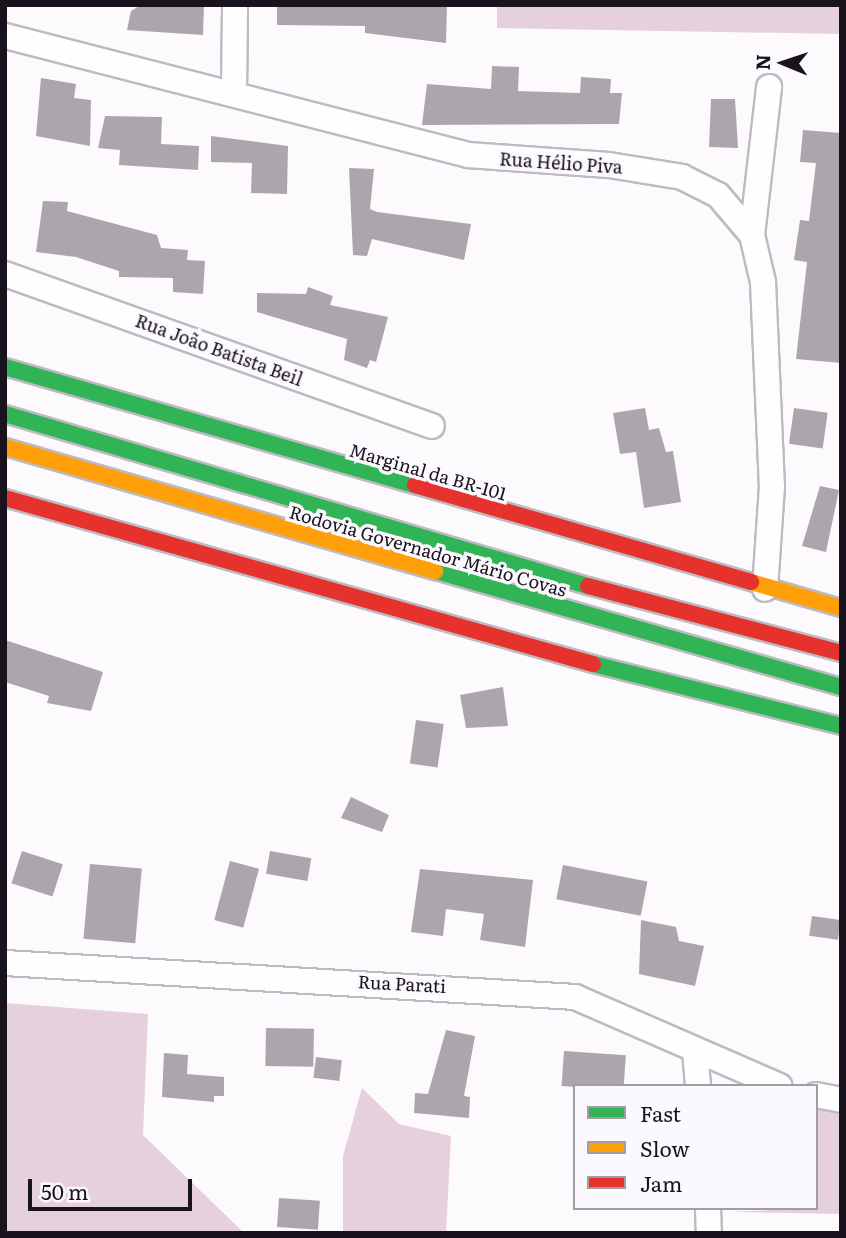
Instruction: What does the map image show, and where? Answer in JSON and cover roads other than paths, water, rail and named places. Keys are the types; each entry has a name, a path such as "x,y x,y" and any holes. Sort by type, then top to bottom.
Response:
{"main road":[{"name":"Marginal da BR-101","path":"5,367 765,590 841,608"},
{"name":"Rodovia Governador Mário Covas","path":"5,414 561,579 841,653"},
{"name":"Rodovia Governador Mário Covas","path":"5,447 841,687"},
{"path":"5,498 477,634 841,726"}],"street":[{"path":"234,92 235,5"},
{"name":"Rua Hélio Piva","path":"5,36 234,92 468,155 682,177 718,195 752,235 763,282 772,486 765,590"},
{"path":"752,235 769,87"},
{"name":"Rua João Batista Beil","path":"5,274 432,426"},
{"name":"Rua Parati","path":"5,963 542,992 604,1005 695,1051 775,1084"},
{"path":"695,1051 698,1084"},
{"path":"818,1095 841,1100"},
{"path":"708,1210 709,1233"}]}
